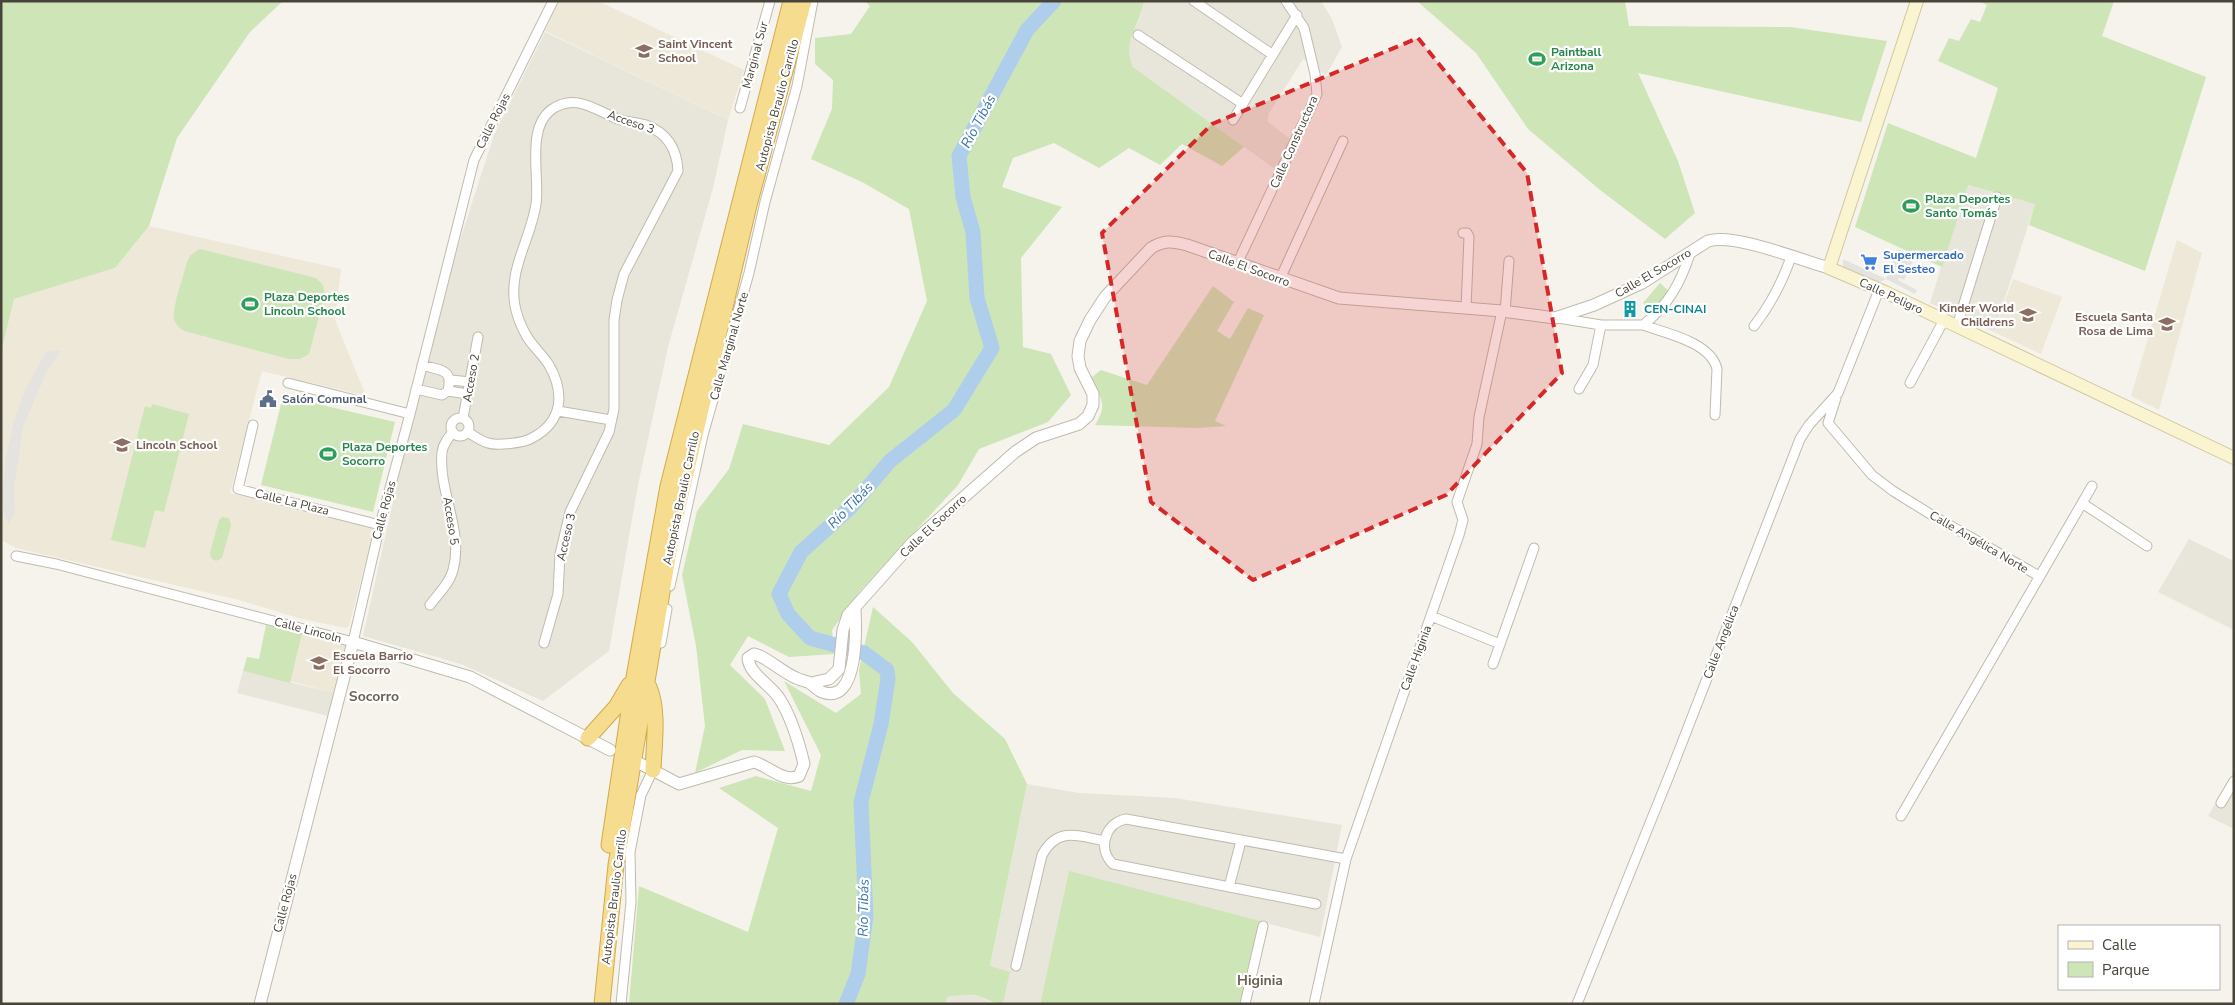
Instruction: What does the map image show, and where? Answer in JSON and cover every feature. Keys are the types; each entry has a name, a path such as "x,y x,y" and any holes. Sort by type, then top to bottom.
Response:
{"highway":[{"name":"Autopista Braulio Carrillo","path":"602,1004 616,865 644,683 668,486 791,1"},
{"name":"Autopista Braulio Carrillo","path":"592,1004 606,864 644,683 672,533 750,205 804,1"},
{"path":"588,738 616,707 644,683 654,729 646,766"}],"main road":[{"path":"1829,268 1917,1"},
{"name":"Calle Peligro","path":"1829,268 1957,326 2234,458"}],"street":[{"name":"Calle Rojas","path":"260,1004 474,160 554,1"},
{"name":"Marginal Sur","path":"740,108 770,1"},
{"name":"Calle Marginal Norte","path":"644,683 670,585 693,476 749,274 765,202 797,86 813,1"},
{"path":"1194,1 1273,55"},
{"name":"Calle Constructora","path":"1237,264 1317,94 1315,74 1304,28 1286,1"},
{"path":"1233,120 1297,15"},
{"path":"1138,35 1243,104"},
{"name":"Acceso 3","path":"544,643 558,594 560,554 570,512 608,432 614,409 614,320 616,300 624,274 678,171 677,156 671,144 662,133 645,125 622,122 587,105 574,102 560,103 546,114 539,124 536,139 536,203 513,282 515,306 526,336 548,364 557,382 558,411"},
{"path":"1280,279 1343,141"},
{"path":"1957,326 1998,197"},
{"path":"1463,233 1468,233 1470,237 1466,308"},
{"name":"Calle El Socorro","path":"811,684 833,677 839,669 843,630 848,615 913,542 1015,452 1036,438 1079,424 1088,416 1093,405 1093,394 1080,368 1078,356 1080,341 1090,320 1105,298 1151,248 1161,242 1172,241 1338,298 1504,311 1555,318 1616,295 1642,282 1708,241 1723,238 1829,268"},
{"path":"1643,325 1656,315 1677,289 1691,251"},
{"path":"1754,326 1770,306 1782,284 1791,257"},
{"name":"Calle Higinia","path":"1314,1004 1346,859 1463,520 1457,502 1477,444 1479,417 1504,311 1509,261"},
{"name":"Calle Angélica","path":"1577,1004 1673,766 1800,438 1838,393 1879,290"},
{"path":"1555,318 1601,325 1643,325 1696,345 1714,362 1717,369 1715,415"},
{"path":"1910,383 1944,320"},
{"path":"1579,389 1592,365 1601,325"},
{"name":"Acceso 2","path":"463,418 478,337"},
{"path":"416,389 442,396 448,391 451,380 446,372 422,365"},
{"path":"451,380 470,382"},
{"path":"288,383 410,414"},
{"path":"448,391 468,394"},
{"path":"1828,423 1838,393"},
{"path":"468,432 491,444 518,442 530,439 544,431 553,421 558,411 611,420"},
{"name":"Calle Angélica Norte","path":"1820,413 1872,476 1934,517 2039,576 1901,816"},
{"path":"463,418 469,424 468,432 460,436 453,432 451,426 453,421 463,418"},
{"name":"Calle La Plaza","path":"253,425 238,489 380,525"},
{"name":"Acceso 5","path":"430,605 448,582 453,572 456,558 456,542 442,467 442,451 453,432"},
{"path":"2039,576 2092,486"},
{"path":"2082,503 2147,546"},
{"path":"1493,664 1534,548"},
{"name":"Calle Lincoln","path":"16,556 56,564 353,642 470,677 588,738"},
{"path":"621,1004 631,902 630,852 646,766 679,784 702,779 735,766 754,762 764,765 787,778 792,779 799,776 804,764 788,718 779,698 751,668 748,658 754,654 760,656 822,692 837,692 848,682 852,664 855,609"},
{"path":"1431,616 1500,644"},
{"path":"588,738 610,750"},
{"path":"2221,803 2234,781"},
{"path":"1316,904 1113,864 1108,859 1105,851 1105,841 1113,824 1126,819 1346,859"},
{"path":"1016,966 1042,855 1048,845 1054,839 1063,835 1105,841"},
{"path":"1229,887 1241,841"},
{"path":"1245,1004 1262,926"}],"highlighted area":[{"path":"1418,38 1527,173 1562,373 1446,495 1253,580 1151,502 1102,233 1212,124"}],"shaded area":[{"name":"Saint Vincent School","path":"559,1 598,1 744,70 728,120 545,31"},
{"path":"1144,1 1321,1 1332,19 1342,47 1326,75 1303,59 1268,115 1268,122 1290,139 1276,170 1133,67 1128,57 1128,44 1141,15"},
{"path":"545,32 728,120 713,188 668,347 638,485 609,651 543,701 461,664 363,636 434,320 494,135"},
{"path":"1967,185 2035,204 1994,332 1930,303"},
{"name":"Lincoln School","path":"149,226 341,269 335,320 366,396 262,371 230,493 374,529 349,626 346,628 298,618 239,600 16,548 1,540 1,352 14,299 115,268"},
{"name":"Escuela Santa Rosa de Lima","path":"2177,240 2202,253 2159,410 2131,396"},
{"path":"1898,249 1915,257 1904,280 1899,278 1898,280 1917,290 1915,294 1886,279"},
{"path":"1843,259 1886,279 1878,283 1843,267"},
{"name":"Kinder World Childrens","path":"2013,279 2062,297 2041,354 1994,332"},
{"path":"62,350 47,371 23,427 14,488 15,514 8,524 4,512 3,490 6,457 14,421 25,390 46,352"},
{"path":"2189,539 2234,561 2234,630 2158,592"},
{"name":"Escuela Barrio El Socorro","path":"302,634 347,644 334,693 290,681"},
{"path":"243,671 334,693 328,716 237,693"},
{"path":"2234,771 2234,829 2208,816"},
{"path":"1027,784 1079,793 1175,798 1342,825 1320,937 1069,872 1040,1004 1003,1004 1010,972 990,967"},
{"path":"963,994 982,997 995,1004 946,1004 947,997"}],"green space":[{"path":"1,1 283,1 250,32 177,138 149,226 115,268 14,299 1,352"},
{"path":"865,1 1144,1 1130,42 1129,50 1133,67 1244,147 1222,166 1182,144 1160,165 1129,148 1099,168 1054,143 1013,158 1002,187 1062,207 1021,258 1023,347 1051,354 1071,395 1048,422 979,449 958,485 860,591 832,630 834,654 789,657 748,636 730,665 765,699 785,751 742,750 695,773 705,726 696,646 682,575 697,511 729,469 743,424 829,445 889,387 927,301 909,209 862,182 811,159 832,109 833,80 815,64 815,38 851,34 870,6"},
{"path":"1417,1 1625,1 1629,26 1790,27 1887,41 1861,122 1638,73 1678,161 1695,213 1665,239 1600,190 1528,129 1476,53"},
{"path":"1979,1 2114,1 2102,36 2206,77 2145,271 2029,225 2035,204 1968,185 1942,267 1855,227 1888,123 1976,158 1998,88 1938,61 1949,38 1959,41 1971,19 1980,22 1987,5"},
{"name":"Plaza Deportes Lincoln School","path":"200,249 316,278 323,285 325,294 309,354 300,359 289,359 188,332 179,327 174,319 176,299 187,262 191,255"},
{"path":"1660,283 1669,291 1652,311 1643,303"},
{"path":"1213,286 1234,302 1217,331 1230,339 1248,308 1264,315 1215,421 1226,426 1198,428 1095,425 1101,412 1102,402 1091,378 1101,370 1147,385"},
{"name":"Plaza Deportes Socorro","path":"283,396 395,422 373,512 261,485"},
{"path":"152,404 189,414 164,512 155,510 145,548 111,540 145,406 151,408"},
{"path":"222,517 229,518 231,525 222,558 216,561 211,558 210,553 219,520"},
{"path":"873,607 912,642 953,693 1005,739 1027,784 990,966 1010,972 1003,1004 975,995 966,995 947,997 946,1004 629,1004 639,886 748,932 778,828 719,788 756,776 811,791 821,755 784,681 836,713 861,694 859,670"},
{"path":"266,625 302,634 290,683 243,671 247,657 259,659"},
{"path":"1069,871 1260,921 1242,1004 1040,1004"}],"waterway":[{"name":"Río Tibás","path":"846,1004 858,974 866,916 861,802 881,724 888,679 887,670 864,653 810,638 788,614 779,594 801,552 850,508 890,461 954,410 992,348 977,298 973,232 963,197 959,156 1027,30 1054,1"}],"place":[{"name":"Saint Vincent School","path":"644,51"},
{"name":"Paintball Arizona","path":"1537,59"},
{"name":"Plaza Deportes Santo Tomás","path":"1911,206"},
{"name":"Supermercado El Sesteo","path":"1869,262"},
{"name":"Plaza Deportes Lincoln School","path":"250,304"},
{"name":"CEN-CINAI","path":"1630,309"},
{"name":"Kinder World Childrens","path":"2028,315"},
{"name":"Escuela Santa Rosa de Lima","path":"2167,324"},
{"name":"Salón Comunal","path":"268,399"},
{"name":"Lincoln School","path":"122,445"},
{"name":"Plaza Deportes Socorro","path":"328,454"},
{"name":"Escuela Barrio El Socorro","path":"319,663"}],"district":[{"name":"Socorro","path":"374,696"},
{"name":"Higinia","path":"1260,980"}]}
